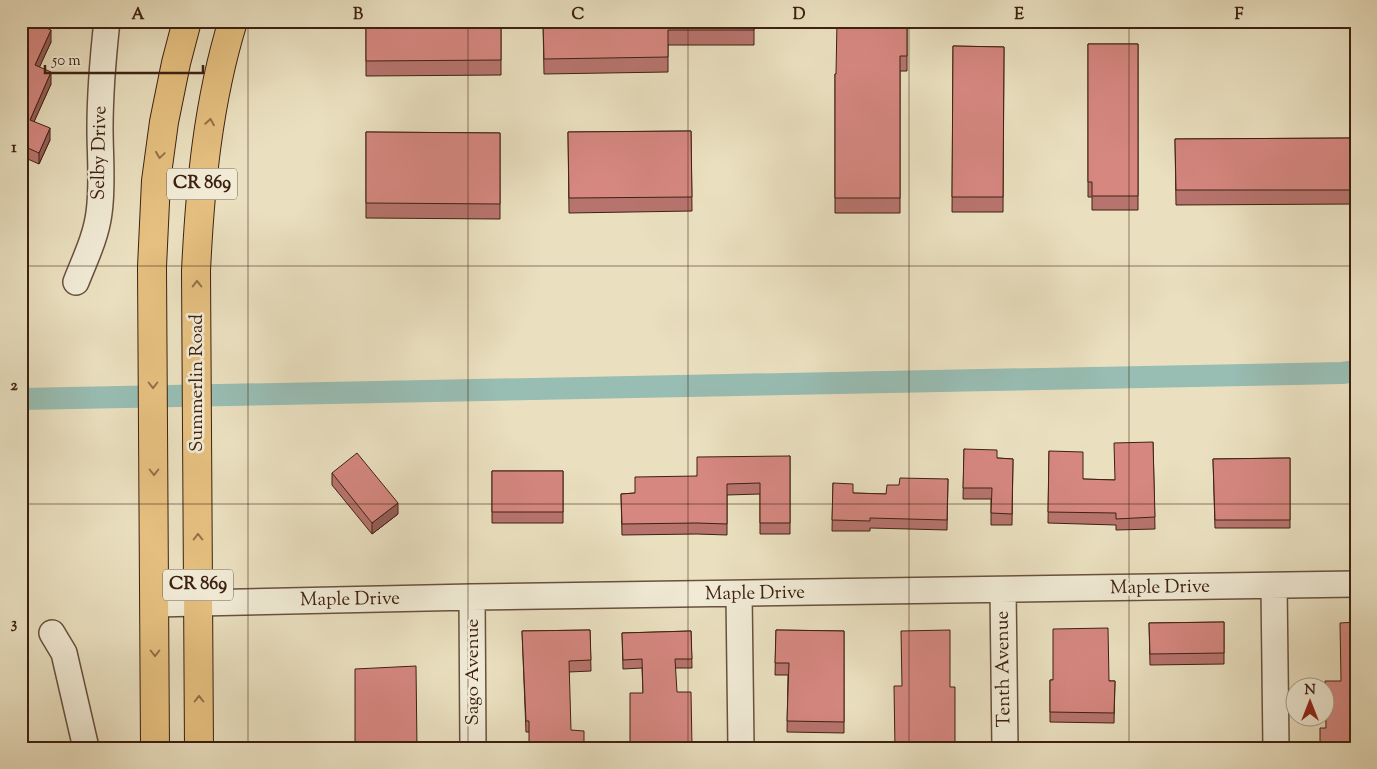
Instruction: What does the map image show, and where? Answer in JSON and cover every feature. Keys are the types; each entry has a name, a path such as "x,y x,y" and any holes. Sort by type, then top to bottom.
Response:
{"main road":[{"name":"CR 869","path":"155,748 152,267 156,181 164,122 187,21"},
{"name":"Summerlin Road","path":"199,748 197,251 205,154 215,94 233,21"}],"street":[{"name":"Selby Drive","path":"76,282 92,244 99,213 102,67 106,21"},
{"name":"Maple Drive","path":"154,604 472,597 1356,584"},
{"path":"1274,586 1276,748"},
{"name":"Tenth Avenue","path":"1003,590 1005,748"},
{"path":"739,594 741,748"},
{"name":"Sago Avenue","path":"472,597 474,748"},
{"path":"52,633 64,653 86,748"}],"building":[{"path":"21,21 31,21 51,30 35,65 51,72 30,120 50,128 39,153 21,145"},
{"path":"366,21 501,21 501,60 366,61"},
{"path":"543,21 754,21 754,30 668,30 668,57 544,59"},
{"path":"837,21 907,21 907,56 900,56 900,198 835,198"},
{"path":"1088,44 1138,44 1138,196 1092,196 1092,182 1088,182"},
{"path":"953,46 1004,47 1003,197 952,197"},
{"path":"691,131 692,197 569,198 568,132"},
{"path":"366,132 500,133 500,204 366,203"},
{"path":"1356,138 1356,190 1176,190 1175,139"},
{"path":"1153,442 1155,517 1116,519 1116,513 1048,512 1049,451 1083,452 1083,479 1115,480 1114,443"},
{"path":"964,449 997,450 997,458 1013,459 1012,514 991,513 992,488 963,488"},
{"path":"357,453 398,503 372,523 332,473"},
{"path":"790,456 790,523 760,523 760,483 727,484 727,524 622,524 621,494 635,493 635,477 697,476 697,457"},
{"path":"1290,458 1290,520 1215,520 1213,459"},
{"path":"492,471 563,471 563,512 492,512"},
{"path":"900,478 948,479 947,520 870,518 870,521 832,520 833,483 853,484 853,493 886,494 887,485 899,485"},
{"path":"1224,622 1224,653 1150,654 1149,623"},
{"path":"1356,622 1356,748 1320,748 1320,728 1334,726 1334,681 1341,681 1340,623"},
{"path":"1108,628 1109,681 1115,681 1114,713 1050,712 1050,680 1053,680 1053,629"},
{"path":"590,630 591,660 569,661 571,730 584,731 584,748 529,748 529,721 526,721 522,631"},
{"path":"776,630 844,631 844,722 787,721 789,663 775,663"},
{"path":"950,630 950,687 955,687 955,748 895,748 894,686 902,686 901,631"},
{"path":"691,631 692,659 675,659 677,692 691,692 692,748 630,748 630,693 643,693 642,659 623,660 622,633"},
{"path":"416,666 417,748 355,748 355,669"}],"waterway":[{"path":"21,399 1342,373 1356,371"}]}
